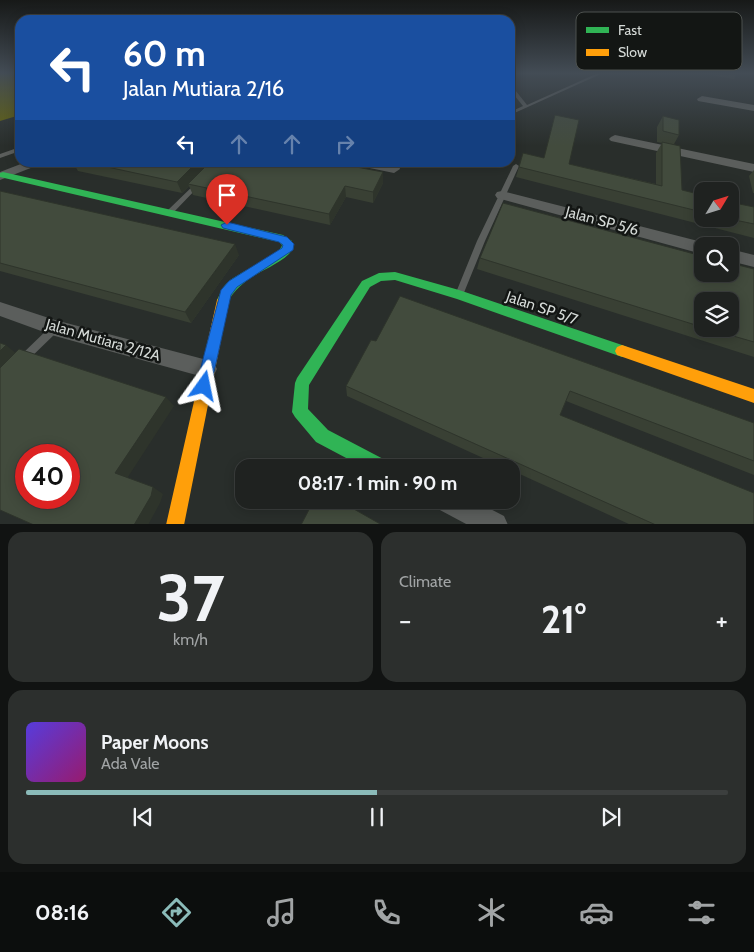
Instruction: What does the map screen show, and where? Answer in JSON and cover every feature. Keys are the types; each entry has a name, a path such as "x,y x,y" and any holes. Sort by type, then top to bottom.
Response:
{"street":[{"path":"702,99 754,108"},
{"path":"615,139 754,168"},
{"path":"1,175 25,167"},
{"path":"384,167 394,169"},
{"path":"1,175 283,239 288,244 288,250 233,284 225,293 207,369 175,524"},
{"name":"Jalan SP 5/6","path":"502,195 694,246"},
{"path":"739,257 754,261"},
{"name":"Jalan SP 5/7","path":"366,459 322,436 300,412 302,383 366,284 379,277 395,276 459,295 754,396"},
{"name":"Jalan Mutiara 2/12A","path":"0,309 54,328 207,369"},
{"path":"465,509 495,524"}],"lane":[{"path":"518,97 525,106"},
{"path":"515,111 545,97"},
{"path":"0,156 15,151"},
{"path":"459,295 516,166"},
{"path":"170,212 205,176"},
{"path":"14,369 54,328"}],"shaded area":[{"path":"0,97 15,97 15,116 0,121"}],"building":[{"path":"555,115 579,120 569,164 662,186 662,142 680,146 682,190 694,193 694,210 519,167 523,153 544,158"},
{"path":"663,116 679,120 679,135 663,131"},
{"path":"107,167 192,167 177,182"},
{"path":"205,167 356,167 383,172 373,192 345,186 329,214 188,184"},
{"path":"0,191 235,244 185,312 0,263"},
{"path":"503,203 694,254 694,282 739,282 739,265 754,269 754,342 737,337 739,337 739,292 694,292 694,325 480,258"},
{"path":"739,204 754,207 754,224 739,221"},
{"path":"400,296 754,423 754,461 570,391 560,415 754,493 754,524 654,524 520,464 520,459 509,459 346,386 371,340 376,341"},
{"path":"0,343 6,345 0,351"},
{"path":"19,349 166,397 115,473 153,487 151,496 135,524 32,524 0,510 0,368"},
{"path":"309,509 354,509 380,524 302,524"}],"traffic: fast":[{"path":"3,175 283,239 288,244 287,250 282,255 248,274 232,286 223,300"},
{"path":"366,459 322,436 300,412 302,383 366,284 379,277 395,276 459,295 622,351"}],"traffic: slow":[{"path":"175,524 223,300"},
{"path":"622,351 754,396"}],"route":[{"path":"204,386 225,293 233,284 288,250 288,244 283,239 227,225"}]}
